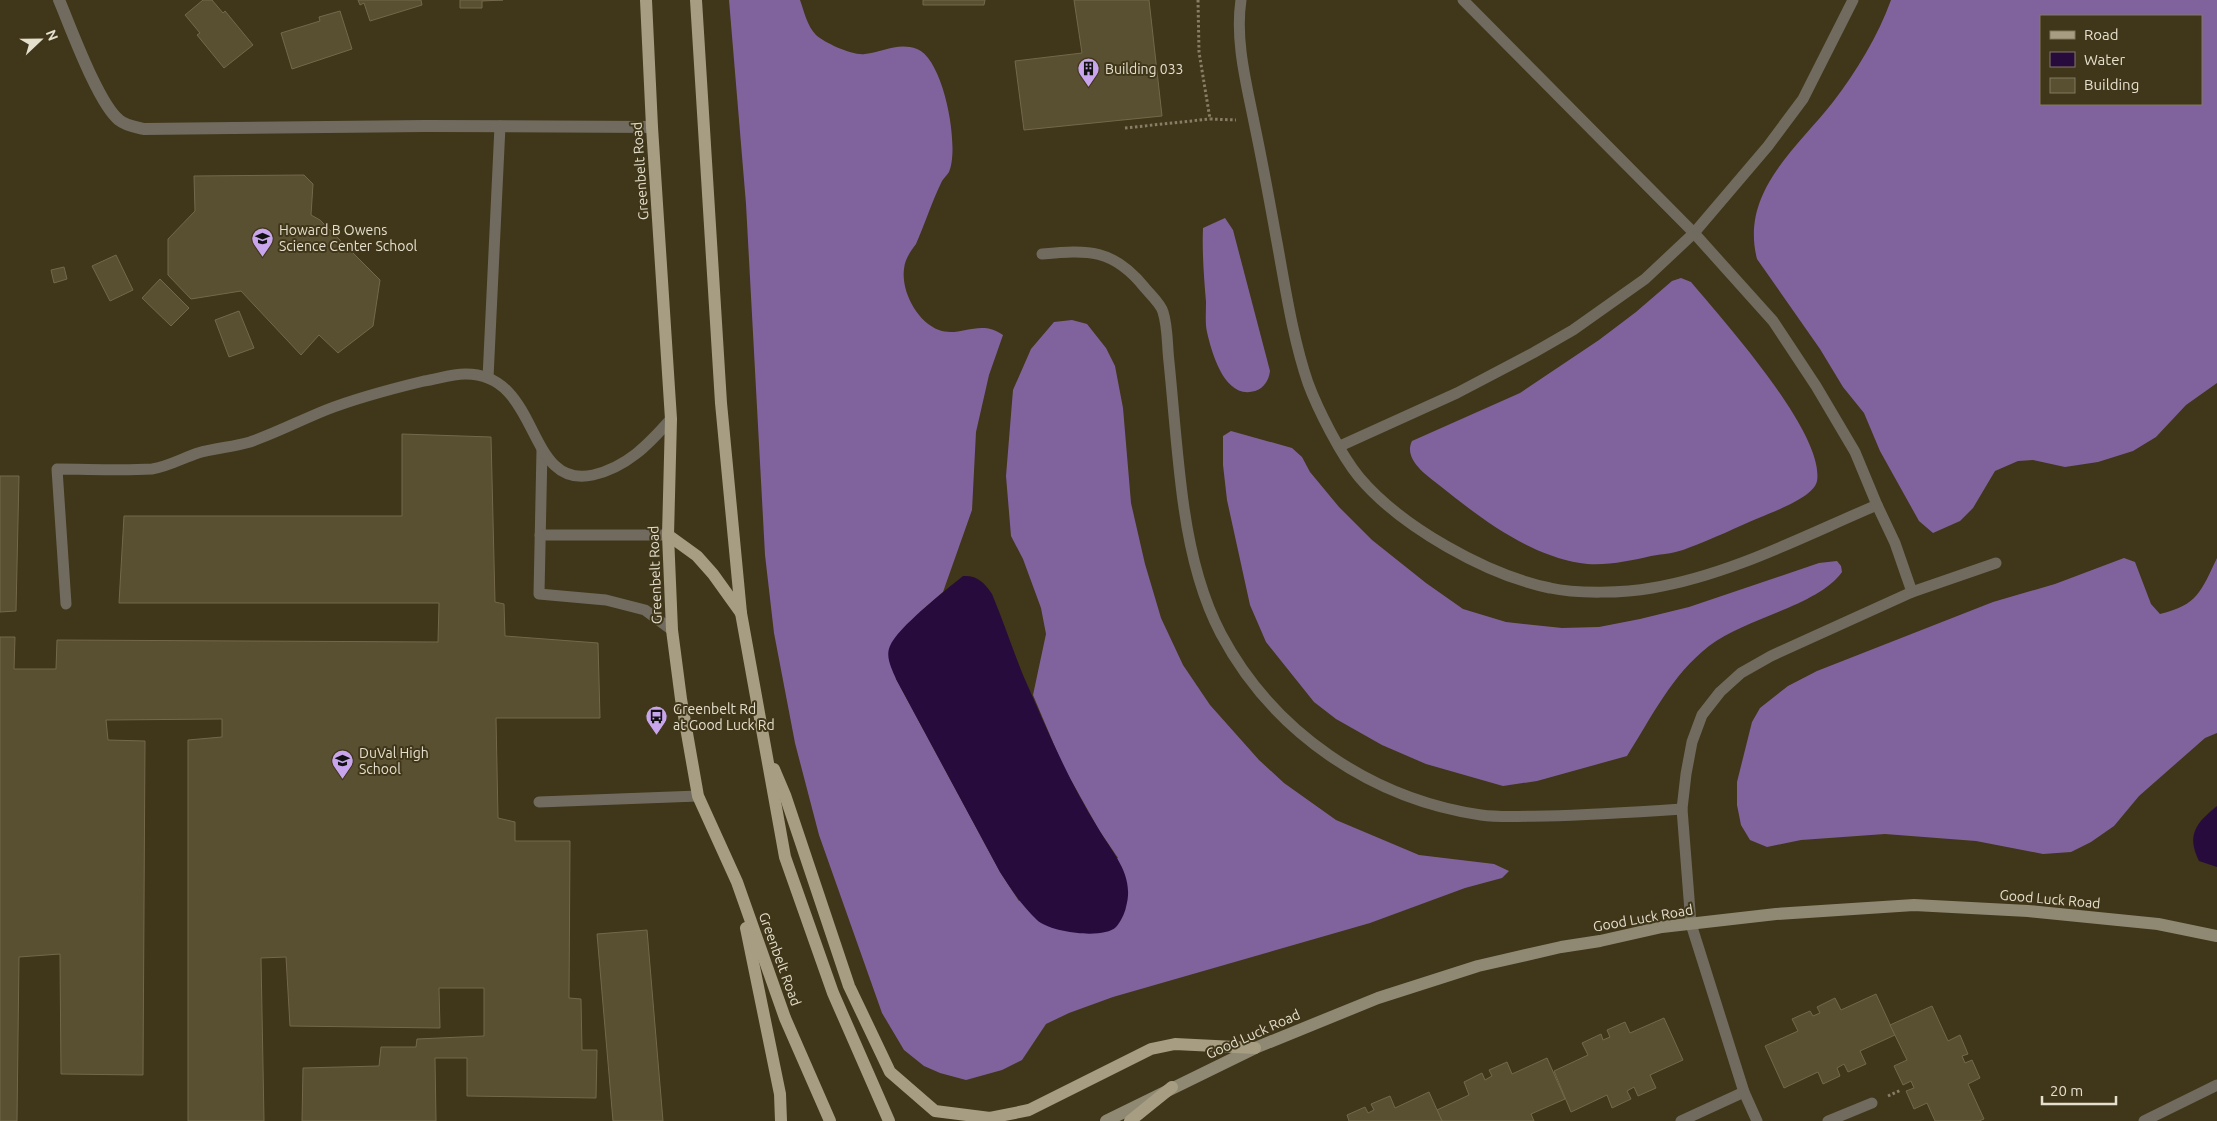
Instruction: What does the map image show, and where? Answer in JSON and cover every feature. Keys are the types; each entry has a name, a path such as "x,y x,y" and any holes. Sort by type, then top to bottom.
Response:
{"main road":[{"name":"Greenbelt Road","path":"646,0 652,127 671,419 668,535 672,630 698,796 736,882 785,1018 830,1121"},
{"path":"696,0 721,403 741,613 764,746 785,857 833,993 890,1121"},
{"path":"668,535 697,556 713,574 741,613"},
{"path":"764,746 785,795 849,986 890,1072 936,1111 990,1118 1029,1110 1151,1049 1175,1044 1255,1048"},
{"path":"736,882 780,1094 781,1121"},
{"name":"Good Luck Road","path":"1106,1121 1255,1048 1378,998 1478,966 1662,927 1776,914 1914,905 2038,912 2158,924 2217,936"},
{"path":"1130,1121 1172,1087"}],"street":[{"path":"59,0 95,83 111,111 120,121 144,129 500,126 652,127"}],"lane":[{"path":"1241,0 1239,14 1242,54 1291,314 1306,374 1318,406 1359,476 1380,497 1414,525 1454,550 1493,569 1552,589 1601,591 1650,589 1707,575 1877,505"},
{"path":"1463,0 1694,233 1773,321 1816,386 1855,452 1895,543 1912,592"},
{"path":"1340,446 1457,393 1533,354 1573,330 1645,279 1694,233 1768,146 1803,99 1853,0"},
{"path":"488,378 500,126"},
{"path":"1042,254 1077,251 1100,254 1116,260 1141,282 1163,310 1184,509 1200,580 1220,633 1262,694 1301,735 1333,759 1374,783 1434,804 1479,814 1501,816 1596,814 1682,809"},
{"path":"66,604 57,470 154,469 199,453 248,442 299,423 325,410 379,391 463,374 480,374 499,382 510,392 542,450 554,466 565,473 584,477 604,472 634,457 646,447 671,419"},
{"path":"542,450 540,594 606,600 645,610 672,630"},
{"path":"540,535 668,535"},
{"path":"1757,1121 1744,1092 1691,924 1682,809 1692,742 1702,715 1720,692 1741,673 1771,656 1912,592 1996,563"},
{"path":"539,802 698,796"},
{"path":"2144,1121 2217,1085"},
{"path":"1681,1121 1744,1092"},
{"path":"1828,1121 1872,1103"}],"path":[{"path":"1198,0 1199,52 1210,119"},
{"path":"1125,128 1210,119 1254,120"}],"shaded area":[{"path":"729,0 800,0 810,27 816,35 826,42 860,54 897,47 917,49 927,56 942,86 951,125 952,160 949,172 942,181 935,196 916,244 905,262 905,287 917,313 931,326 939,330 955,332 986,328 995,330 1003,335 989,375 976,432 972,510 943,592 920,612 896,679 1000,872 1019,901 1118,858 1099,830 1063,766 1033,695 1046,634 1041,608 1023,559 1011,536 1006,476 1013,390 1031,349 1054,322 1072,320 1087,324 1106,348 1115,366 1123,408 1131,503 1145,564 1161,618 1183,665 1210,705 1259,760 1284,783 1336,820 1419,855 1494,864 1509,871 1502,878 1465,888 1370,923 1113,997 1069,1013 1046,1024 1022,1060 1002,1070 966,1080 940,1073 924,1066 904,1050 882,1013 819,835 795,743 774,633 765,555 746,204"},
{"path":"1891,0 2217,0 2217,383 2186,405 2156,437 2133,451 2098,462 2065,467 2033,460 2018,461 1995,471 1973,508 1960,521 1933,533 1919,521 1880,451 1864,413 1843,387 1820,349 1757,259 1754,235 1756,213 1764,192 1775,173 1833,102 1873,40"},
{"path":"1225,218 1233,230 1270,371 1266,383 1255,391 1245,392 1236,389 1228,382 1216,363 1206,329 1203,228"},
{"path":"1681,278 1691,282 1747,349 1769,377 1805,435 1815,460 1817,481 1809,493 1802,498 1684,550 1616,563 1588,564 1541,552 1505,533 1471,510 1417,466 1411,454 1412,441 1520,393 1599,340 1672,281"},
{"path":"1231,431 1292,448 1302,457 1310,472 1339,507 1372,540 1426,583 1463,609 1506,622 1562,628 1599,627 1689,607 1819,563 1837,561 1841,566 1842,572 1831,584 1816,594 1742,627 1709,646 1673,683 1627,756 1537,781 1503,786 1426,764 1382,745 1336,719 1314,702 1266,642 1250,605 1227,500 1223,465 1223,436"},
{"path":"2124,558 2135,562 2151,604 2160,614 2183,606 2191,601 2202,588 2217,558 2217,733 2205,738 2139,796 2114,826 2091,842 2071,852 2043,854 1976,841 1885,834 1801,840 1767,847 1750,840 1741,825 1737,805 1737,782 1752,722 1760,708 1788,686 1817,671 1993,602 2055,584"}],"water":[{"path":"963,576 980,580 992,594 1023,675 1058,753 1087,810 1121,865 1128,885 1128,895 1122,918 1116,927 1109,931 1088,934 1064,931 1043,924 1026,909 1000,872 896,679 888,654 894,638"},
{"path":"2217,806 2217,867 2199,861 2193,844 2193,837 2199,824"}],"building":[{"path":"203,0 212,0 223,13 225,11 253,45 224,68 197,35 200,33 185,15"},
{"path":"358,0 421,0 422,5 370,21 364,3 360,5"},
{"path":"460,0 503,0 482,1 482,8 460,8"},
{"path":"923,0 985,0 984,5 923,5"},
{"name":"Building 033","path":"1074,0 1149,0 1162,116 1024,130 1015,61 1082,53"},
{"path":"340,11 352,49 292,69 281,33 320,21 319,17"},
{"name":"Howard B Owens Science Center School","path":"304,175 313,184 311,215 320,220 380,280 373,326 338,353 319,335 301,355 241,291 191,299 168,275 168,239 195,211 194,176"},
{"path":"116,255 133,290 110,301 92,266"},
{"path":"64,267 67,279 54,283 51,270"},
{"path":"160,279 189,308 171,326 142,298"},
{"path":"239,311 254,348 229,357 215,320"},
{"name":"DuVal High School","path":"402,434 491,437 495,602 504,604 505,636 598,643 600,718 496,718 498,818 515,822 515,841 570,841 569,998 581,999 582,1050 597,1050 596,1098 467,1096 467,1058 435,1058 436,1121 302,1121 303,1068 379,1066 381,1047 416,1047 417,1039 484,1036 484,988 439,988 440,1028 290,1026 286,957 261,958 264,1121 188,1121 188,740 222,737 222,719 106,720 108,740 145,741 143,1075 61,1074 60,954 19,957 17,1121 0,1121 0,637 15,637 14,669 56,669 57,640 438,642 439,603 119,603 124,516 402,516"},
{"path":"0,476 19,476 16,611 0,612"},
{"path":"647,930 663,1121 613,1121 597,934"},
{"path":"1876,994 1895,1035 1860,1051 1866,1064 1848,1072 1844,1064 1837,1068 1840,1076 1823,1084 1818,1072 1784,1088 1765,1046 1798,1031 1792,1019 1810,1011 1813,1016 1820,1013 1817,1007 1835,998 1841,1010"},
{"path":"1932,1006 1948,1041 1960,1035 1968,1054 1962,1056 1965,1063 1972,1060 1980,1078 1968,1084 1984,1119 1979,1121 1935,1121 1927,1103 1914,1109 1906,1091 1914,1088 1911,1081 1903,1085 1894,1066 1907,1060 1890,1025"},
{"path":"1664,1018 1683,1060 1650,1075 1656,1088 1638,1096 1634,1087 1627,1091 1631,1099 1612,1108 1607,1095 1571,1112 1554,1071 1588,1055 1582,1043 1601,1034 1603,1040 1610,1037 1607,1030 1625,1022 1630,1033"},
{"path":"1547,1058 1565,1099 1531,1114 1534,1121 1442,1121 1437,1110 1469,1095 1464,1082 1482,1073 1485,1080 1492,1076 1489,1070 1507,1062 1512,1074"},
{"path":"1429,1092 1442,1121 1349,1121 1347,1115 1365,1107 1368,1113 1374,1110 1371,1104 1390,1096 1395,1108"}],"place":[{"name":"Building 033","path":"1089,88"},
{"name":"Howard B Owens Science Center School","path":"263,257"},
{"name":"Greenbelt Rd at Good Luck Rd","path":"657,736"},
{"name":"DuVal High School","path":"343,780"}]}
